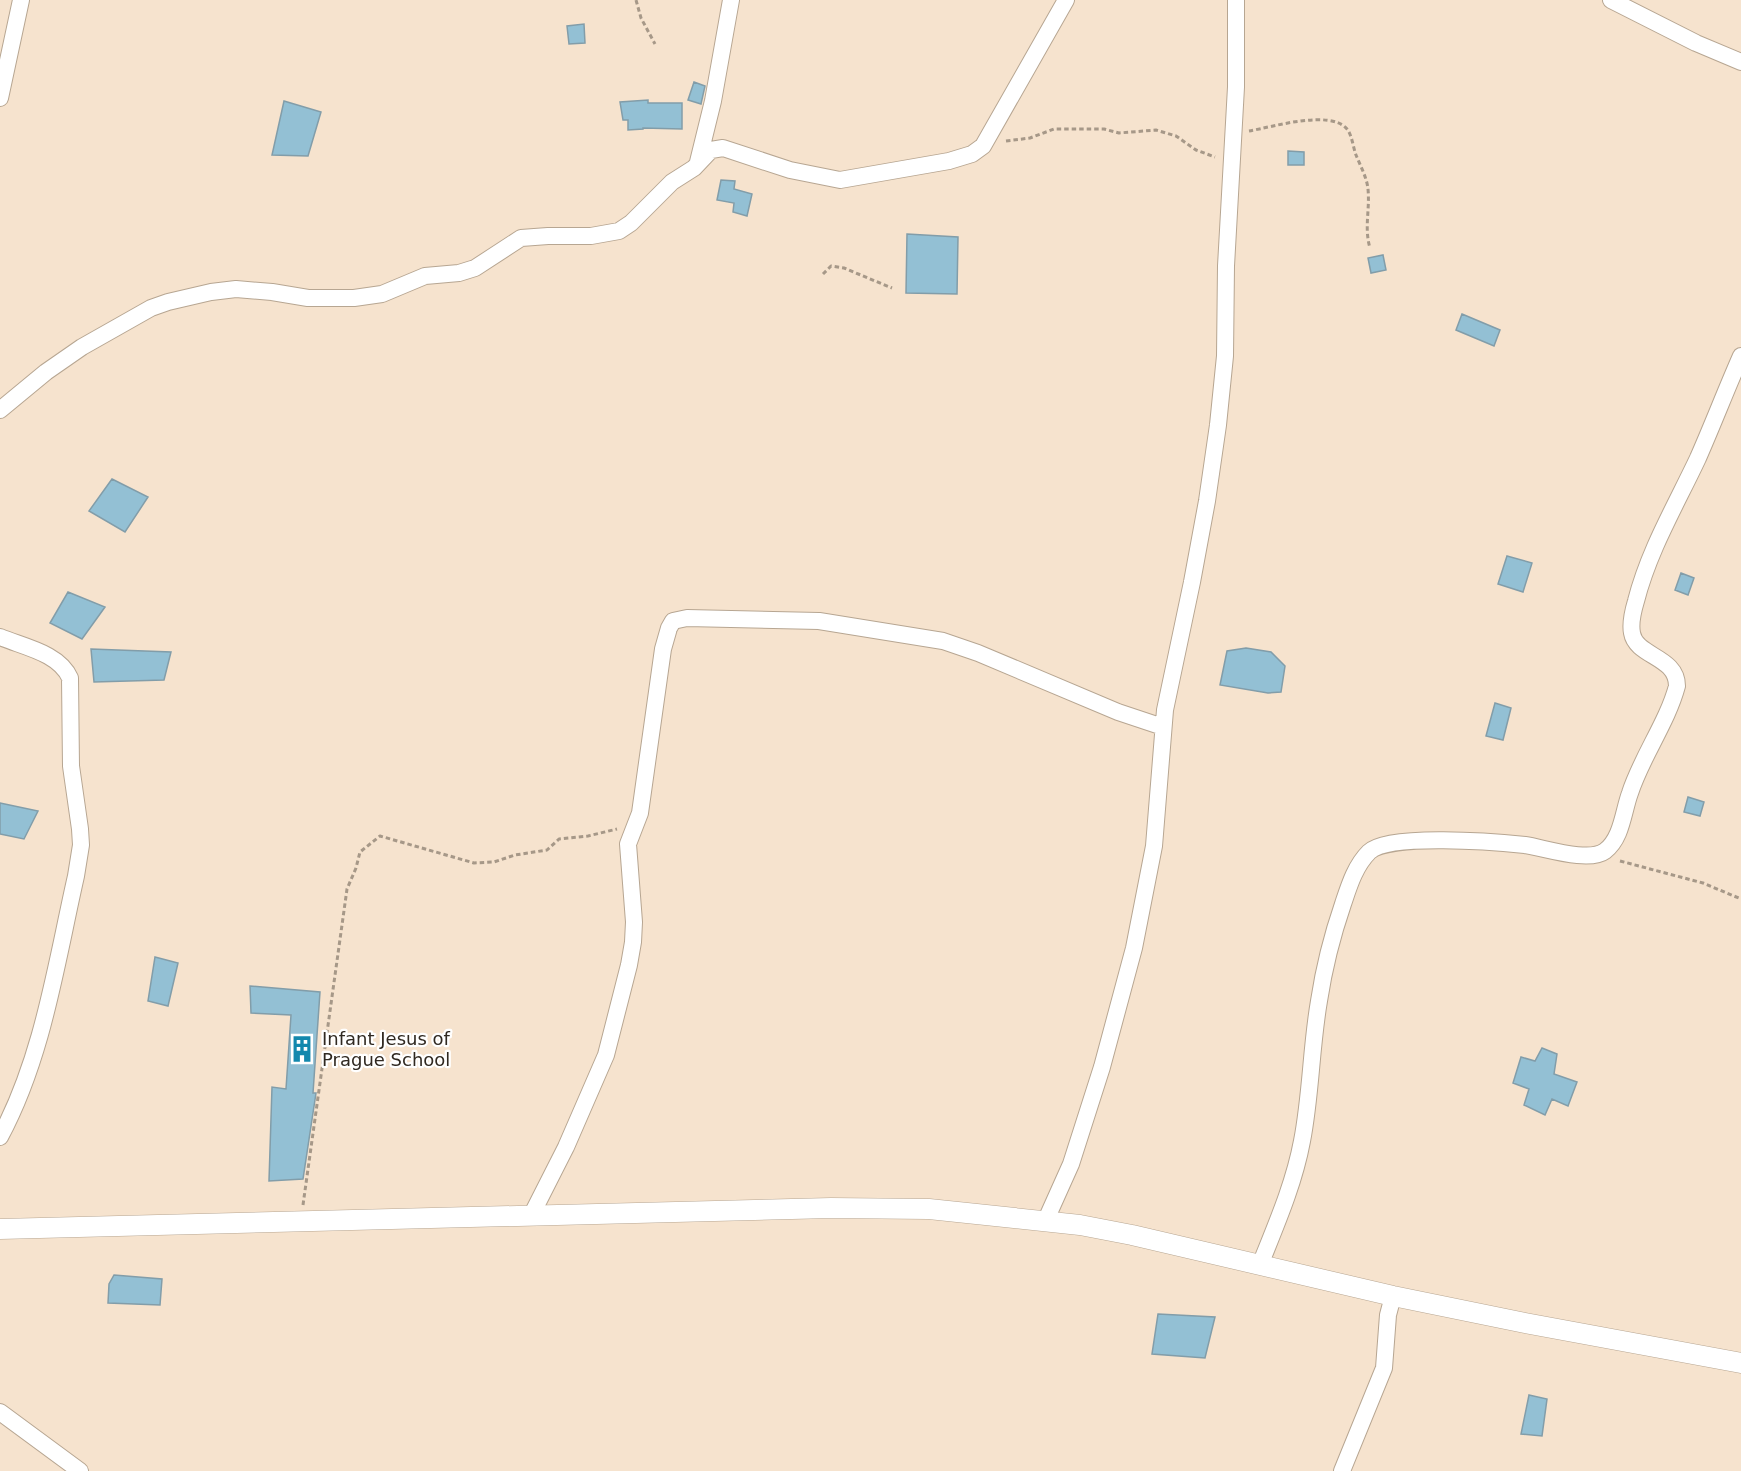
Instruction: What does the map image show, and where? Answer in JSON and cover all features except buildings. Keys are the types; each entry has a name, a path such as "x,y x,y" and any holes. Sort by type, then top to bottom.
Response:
{"street":[{"path":"0,98 21,0"},
{"path":"696,170 713,101 731,0"},
{"path":"0,410 82,347 151,308 168,302 236,289 327,299 382,294 425,276 459,273 475,268 521,238 591,236 619,231 631,223 672,182 696,170 711,150 723,148 790,170 840,180 949,161 972,154 984,143 1066,0"},
{"path":"1045,1222 1080,1140 1102,1067 1134,948 1154,846 1165,710 1192,582 1218,425 1225,356 1226,266 1236,87 1236,0"},
{"path":"1611,0 1696,43 1741,62"},
{"path":"1260,1265 1280,1216 1301,1144 1307,1114 1319,1002 1334,932 1348,887 1365,857 1376,846 1412,841 1526,846 1598,855 1612,844 1617,835 1635,778 1677,686 1674,671 1640,645 1633,636 1631,623 1640,584 1651,553 1708,436 1741,356"},
{"path":"531,1216 567,1147 606,1055 612,1033 633,942 633,897 627,855 628,844 642,803 663,649 671,624 680,618 819,621 943,641 978,653 1118,712 1163,727"},
{"path":"0,637 57,661 66,670 69,678 71,766 81,845 76,876 32,1064 18,1101 0,1137"},
{"path":"0,1229 831,1208 930,1209 1080,1225 1393,1296 1741,1363"},
{"path":"1342,1471 1384,1368 1388,1315 1393,1296"},
{"path":"0,1412 80,1471"}],"path":[{"path":"636,0 641,18 655,44"},
{"path":"1233,134 1311,120 1326,119 1340,123 1348,130 1368,185 1370,215 1365,233 1370,248"},
{"path":"984,143 1030,138 1054,129 1104,129 1119,133 1156,130 1176,136 1211,157 1232,160"},
{"path":"823,274 831,266 844,268 892,288"},
{"path":"301,1221 347,889 360,852 380,836 474,863 494,862 515,855 548,850 560,838 634,828"},
{"path":"1598,855 1703,883 1741,899"}],"place":[{"name":"Infant Jesus of Prague School","path":"302,1049"}]}
